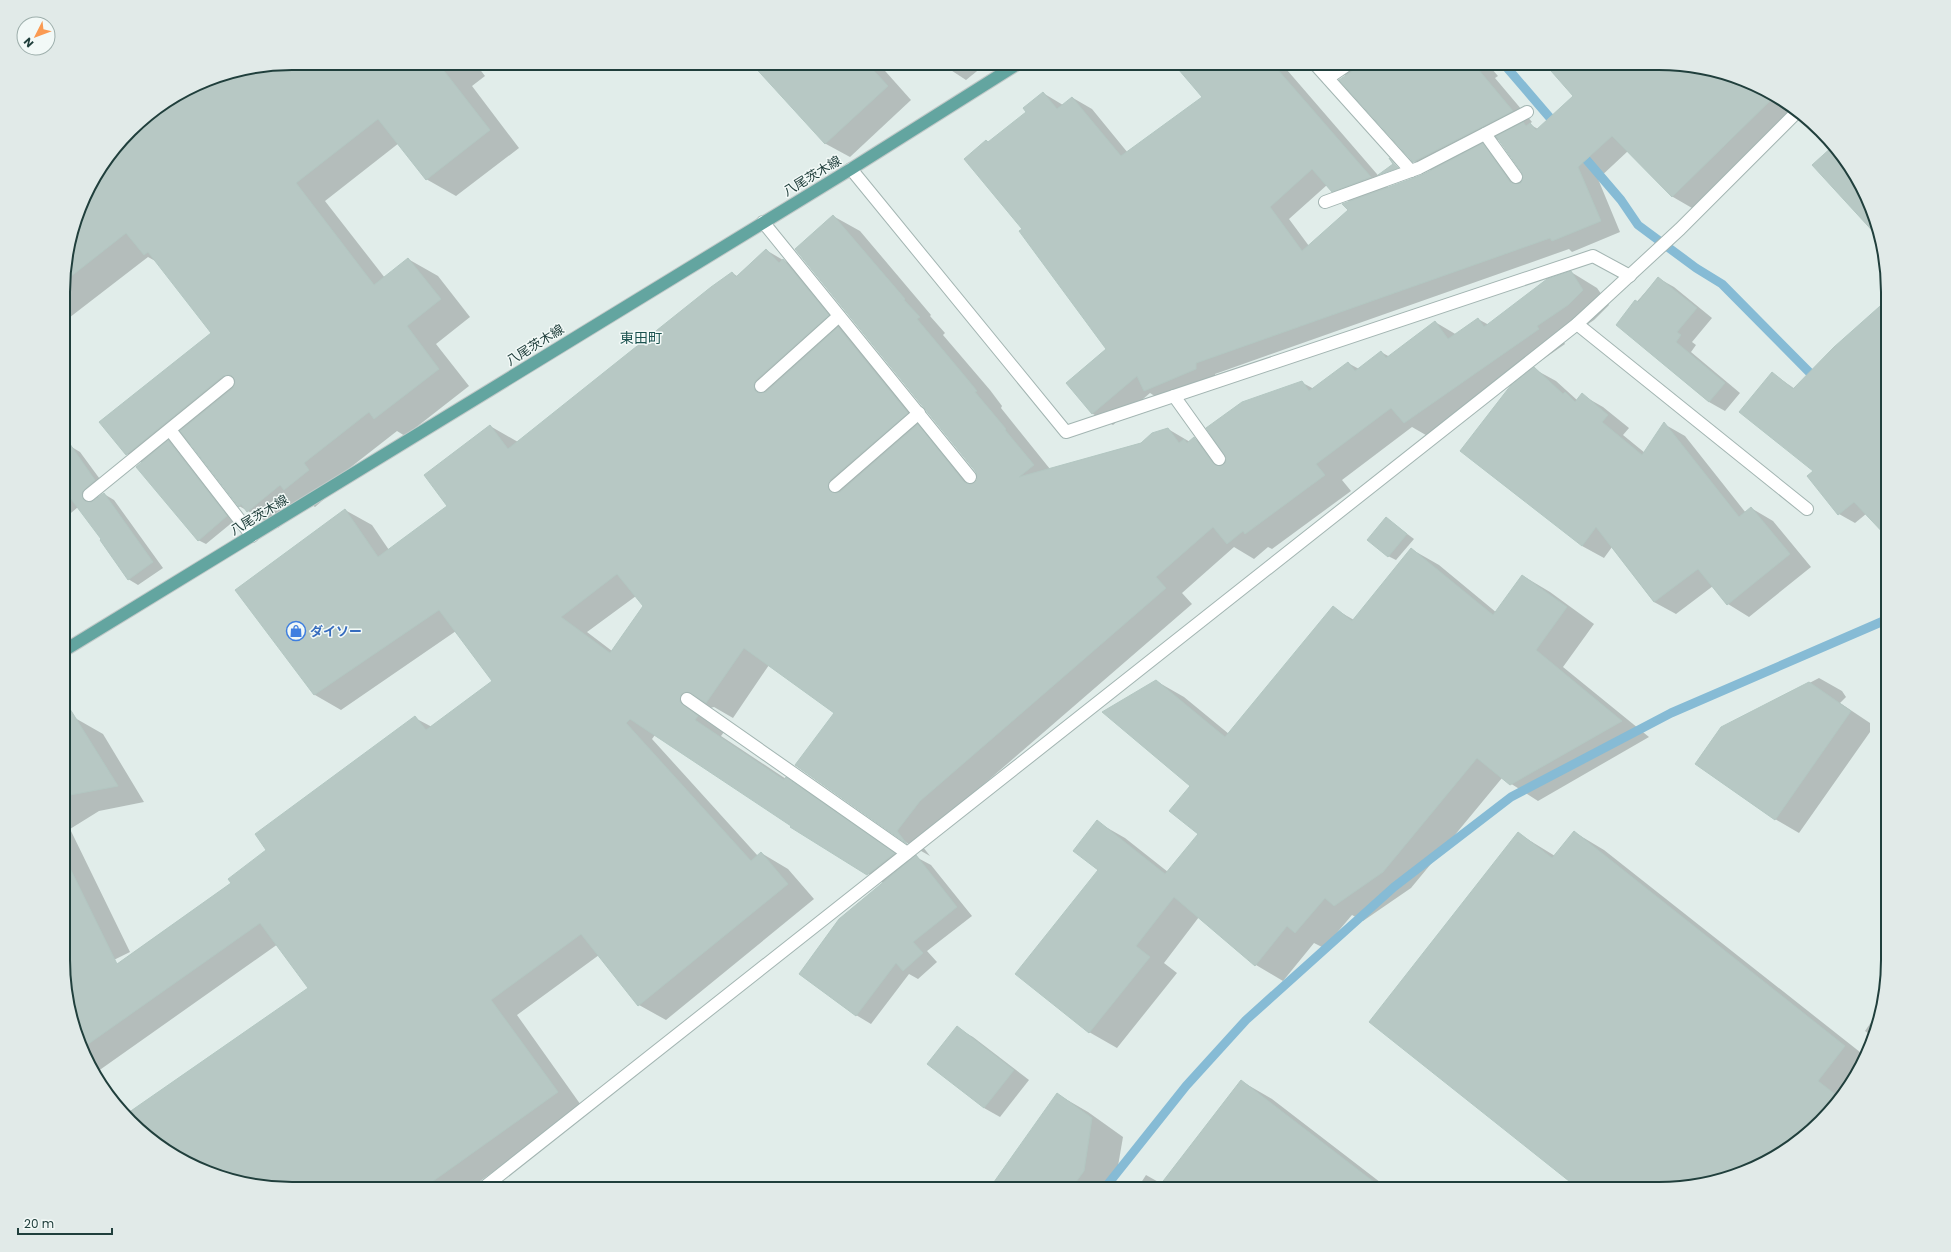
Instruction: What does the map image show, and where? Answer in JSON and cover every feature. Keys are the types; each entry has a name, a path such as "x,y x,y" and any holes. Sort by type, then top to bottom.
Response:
{"main road":[{"name":"八尾茨木線","path":"70,647 851,169 1008,70"}],"street":[{"path":"1321,70 1411,171"},
{"path":"1328,78 1340,70"},
{"path":"1325,202 1411,171 1527,112"},
{"path":"491,1182 1577,324 1672,236 1793,116"},
{"path":"1485,134 1516,177"},
{"path":"851,169 1066,432 1593,256 1630,276"},
{"path":"763,222 970,477"},
{"path":"761,386 839,316"},
{"path":"1577,324 1808,509"},
{"path":"89,495 228,382"},
{"path":"1174,396 1219,459"},
{"path":"835,486 919,413"},
{"path":"170,430 252,536"},
{"path":"687,699 907,853"}],"building":[{"path":"278,70 443,70 490,130 426,180 378,119 296,183 374,285 408,258 441,299 407,326 439,369 374,419 369,412 304,463 309,470 284,490 280,485 247,512 241,504 239,507 180,431 233,388 235,381 231,375 223,376 126,455 99,422 211,333 148,252 144,255 126,233 70,277 74,249 87,207 107,169 125,146 146,125 169,107 181,100 207,87 249,74"},
{"path":"757,70 873,70 888,86 825,144"},
{"path":"1179,70 1278,70 1371,177 1332,192 1312,169 1270,207 1302,251 1348,210 1342,204 1422,175 1483,143 1510,182 1516,184 1521,183 1523,177 1522,173 1496,136 1523,122 1526,126 1530,123 1536,130 1573,96 1550,70 1673,70 1688,72 1702,74 1730,82 1744,87 1771,100 1672,197 1612,136 1578,167 1601,221 1552,241 1550,238 1196,363 1196,369 1144,391 1137,376 1092,414 1066,383 1106,349 1019,231 1022,229 964,159 986,140 988,142 1026,112 1023,108 1043,92 1057,109 1072,97 1121,156 1202,97"},
{"path":"1354,70 1479,70 1513,111 1413,162 1339,80"},
{"path":"1829,150 1844,169 1858,194 1872,230 1812,165"},
{"path":"1389,158 1398,168 1378,175 1393,164"},
{"path":"833,215 920,317 917,319 977,391 975,392 1034,465 1019,477 1141,443 1152,433 1168,428 1179,443 1184,439 1187,443 1194,437 1213,463 1220,466 1226,462 1226,458 1206,428 1242,402 1302,381 1309,391 1348,362 1355,371 1381,351 1386,358 1435,321 1448,339 1478,318 1484,327 1547,279 1571,271 1583,290 1568,305 1537,326 1539,329 1404,423 1391,408 1316,464 1325,475 1245,534 1243,531 1227,544 1213,527 1156,577 1166,588 920,801 897,831 907,844 795,765 834,713 744,648 706,703 688,692 681,694 680,702 698,716 695,720 784,780 786,777 895,853 867,875 790,827 791,826 630,719 626,723 751,861 761,852 788,884 638,1006 581,934 491,1000 558,1092 432,1182 278,1182 249,1178 207,1165 181,1152 157,1136 130,1112 308,988 260,923 87,1045 74,1003 70,974 70,868 117,964 231,883 228,879 266,850 255,834 415,716 426,730 492,681 439,610 314,695 235,590 345,509 378,557 447,506 424,475 490,425 508,449 711,287 732,272 736,277 766,249 779,263 783,259 829,315 756,380 754,384 755,391 759,393 766,392 838,327 908,413 830,480 828,487 830,491 836,493 840,492 918,424 964,482 971,484 977,480 976,472 795,249","holes":["617,574 643,606 610,653 561,617"]},
{"path":"1658,277 1697,308 1677,332 1681,335 1676,342 1725,383 1709,402 1616,325 1635,300 1638,302"},
{"path":"1881,305 1881,531 1854,502 1838,515 1807,476 1813,471 1739,412 1772,372 1793,389 1834,347"},
{"path":"1534,367 1563,394 1565,392 1575,402 1582,393 1608,415 1602,422 1642,455 1664,422 1739,517 1751,507 1790,554 1727,605 1698,569 1654,602 1596,527 1582,546 1460,451 1511,385"},
{"path":"168,440 227,516 198,541 136,467"},
{"path":"70,444 95,480 82,492 83,499 91,502 104,493 153,562 128,580 100,540 101,539 70,498"},
{"path":"1386,517 1407,534 1388,557 1367,540"},
{"path":"1411,548 1493,615 1522,575 1567,607 1536,650 1622,721 1510,785 1477,758 1383,872 1334,906 1325,898 1295,933 1287,926 1255,966 1174,897 1136,946 1150,957 1089,1033 1015,974 1098,870 1073,851 1097,820 1165,874 1198,834 1169,811 1190,786 1102,712 1156,680 1225,737 1333,606 1352,621"},
{"path":"1809,682 1851,711 1775,820 1695,764 1721,727"},
{"path":"70,709 118,786 70,795"},
{"path":"1574,831 1845,1046 1818,1081 1835,1094 1816,1117 1782,1145 1757,1159 1730,1170 1702,1178 1673,1182 1570,1182 1369,1022 1518,832 1552,858"},
{"path":"916,855 957,907 913,942 923,953 903,971 896,963 856,1016 799,974 839,919"},
{"path":"957,1026 1014,1070 984,1108 927,1064"},
{"path":"1241,1080 1374,1182 1162,1182"},
{"path":"1057,1093 1092,1118 1084,1171 1076,1182 994,1182"}],"waterway":[{"path":"1509,70 1557,126"},
{"path":"1579,151 1621,200 1638,225 1696,268 1722,284 1817,380"},
{"path":"1110,1182 1186,1086 1246,1020 1394,887 1511,797 1671,713 1881,622"}],"place":[{"name":"ダイソー","path":"296,631"}],"district":[{"name":"東田町","path":"641,338"}]}
